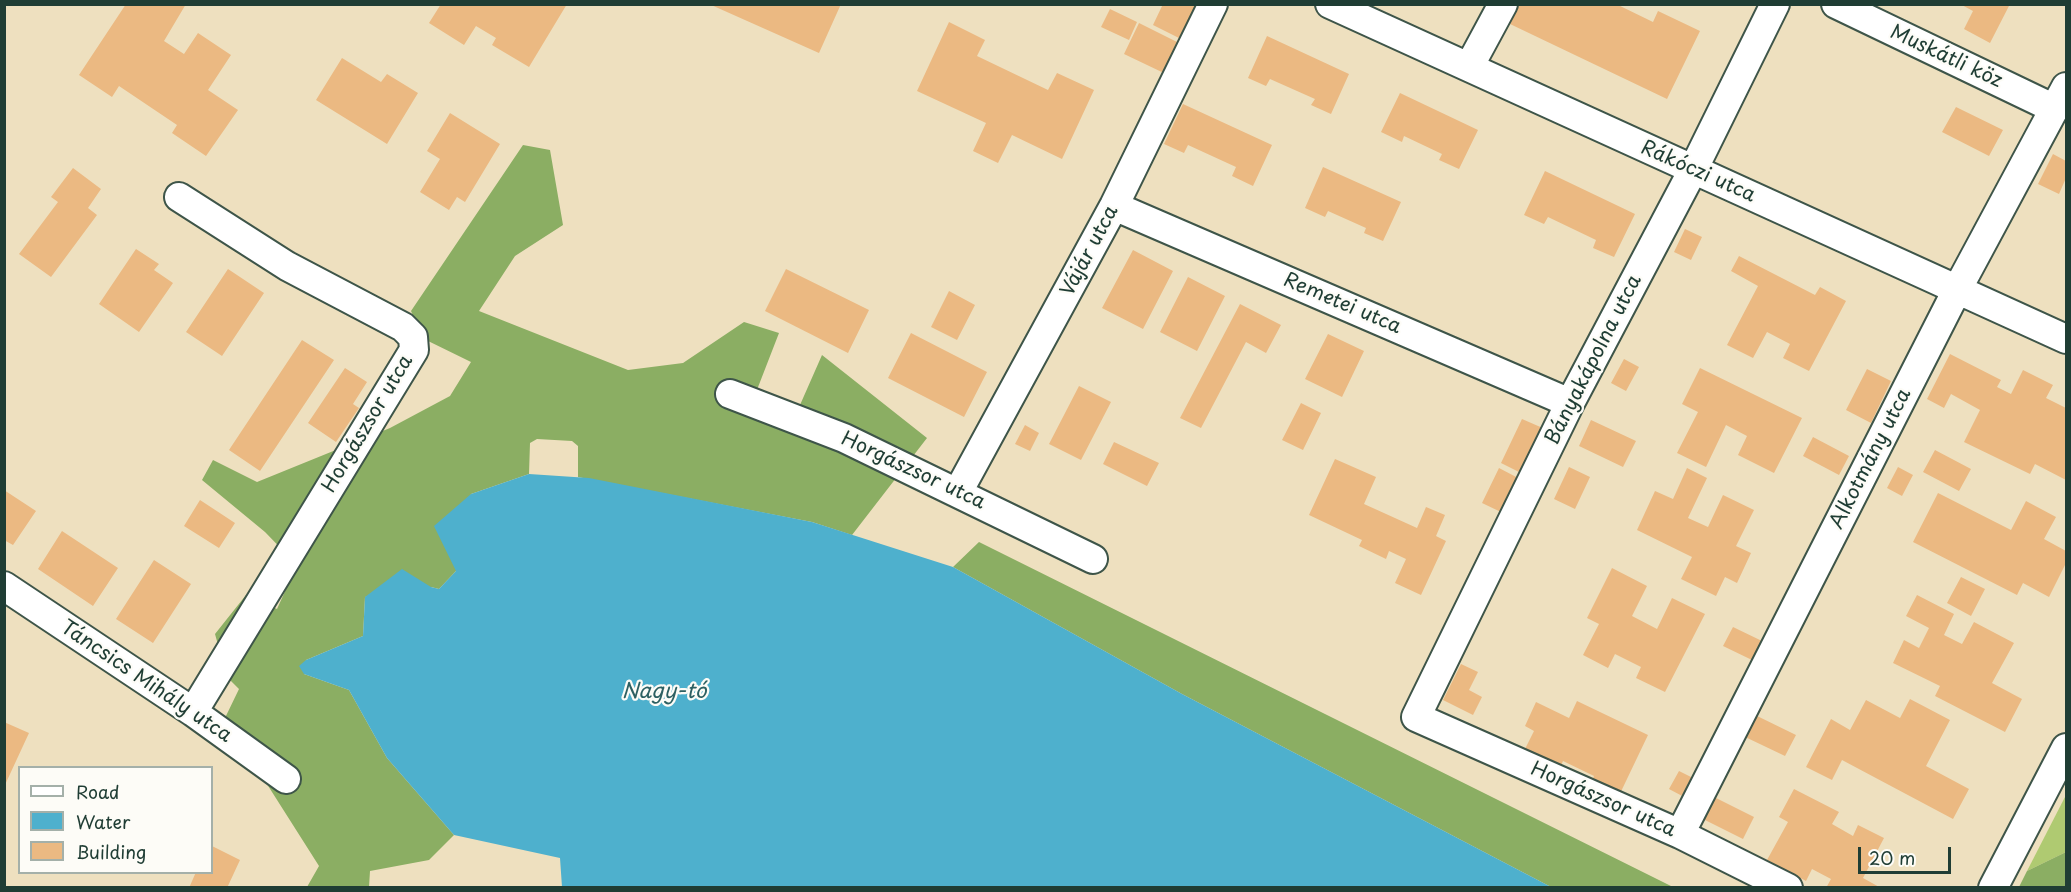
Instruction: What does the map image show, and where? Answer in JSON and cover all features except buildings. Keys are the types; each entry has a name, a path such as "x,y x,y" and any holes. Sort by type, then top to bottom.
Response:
{"street":[{"name":"Vájár utca","path":"958,492 1114,206 1213,4"},
{"name":"Rákóczi utca","path":"1330,4 2067,339"},
{"path":"1469,67 1503,4"},
{"name":"Bányakápolna utca","path":"1416,717 1570,403 1693,170 1775,4"},
{"name":"Muskátli köz","path":"1836,4 2061,98"},
{"name":"Alkotmány utca","path":"1680,834 1958,288 2061,98"},
{"name":"Horgászsor utca","path":"179,197 287,266 403,327 413,337 414,350 193,712"},
{"name":"Remetei utca","path":"1114,206 1570,403"},
{"name":"Horgászsor utca","path":"730,394 844,438 1093,559"},
{"name":"Táncsics Mihály utca","path":"4,586 193,712 286,779"},
{"name":"Horgászsor utca","path":"1416,717 1680,834 1788,888"},
{"path":"1993,888 2067,748"}],"green space":[{"path":"523,145 550,150 563,225 515,256 479,311 628,370 683,363 744,322 779,333 748,413 789,430 822,355 927,438 852,535 812,522 578,477 578,446 572,441 537,439 530,443 529,474 471,494 456,571 439,589 431,587 365,597 363,636 306,660 304,674 349,690 387,758 454,835 429,860 370,871 369,887 307,887 319,866 225,718 239,689 227,677 215,634 246,595 277,609 297,565 265,532 202,480 213,460 257,482 390,428 450,396 471,362 424,339 411,311"},
{"path":"979,542 1673,887 1551,887 1182,694 953,567"},
{"path":"2066,795 2066,852 2027,871"},
{"path":"2066,852 2066,887 2019,887 2027,871"}],"water":[{"name":"Nagy-tó","path":"529,474 589,478 812,522 953,567 1182,694 1551,887 562,887 560,858 454,835 387,758 349,690 304,674 299,666 306,660 363,636 365,597 402,569 431,587 439,589 456,571 434,526 471,494"}]}
